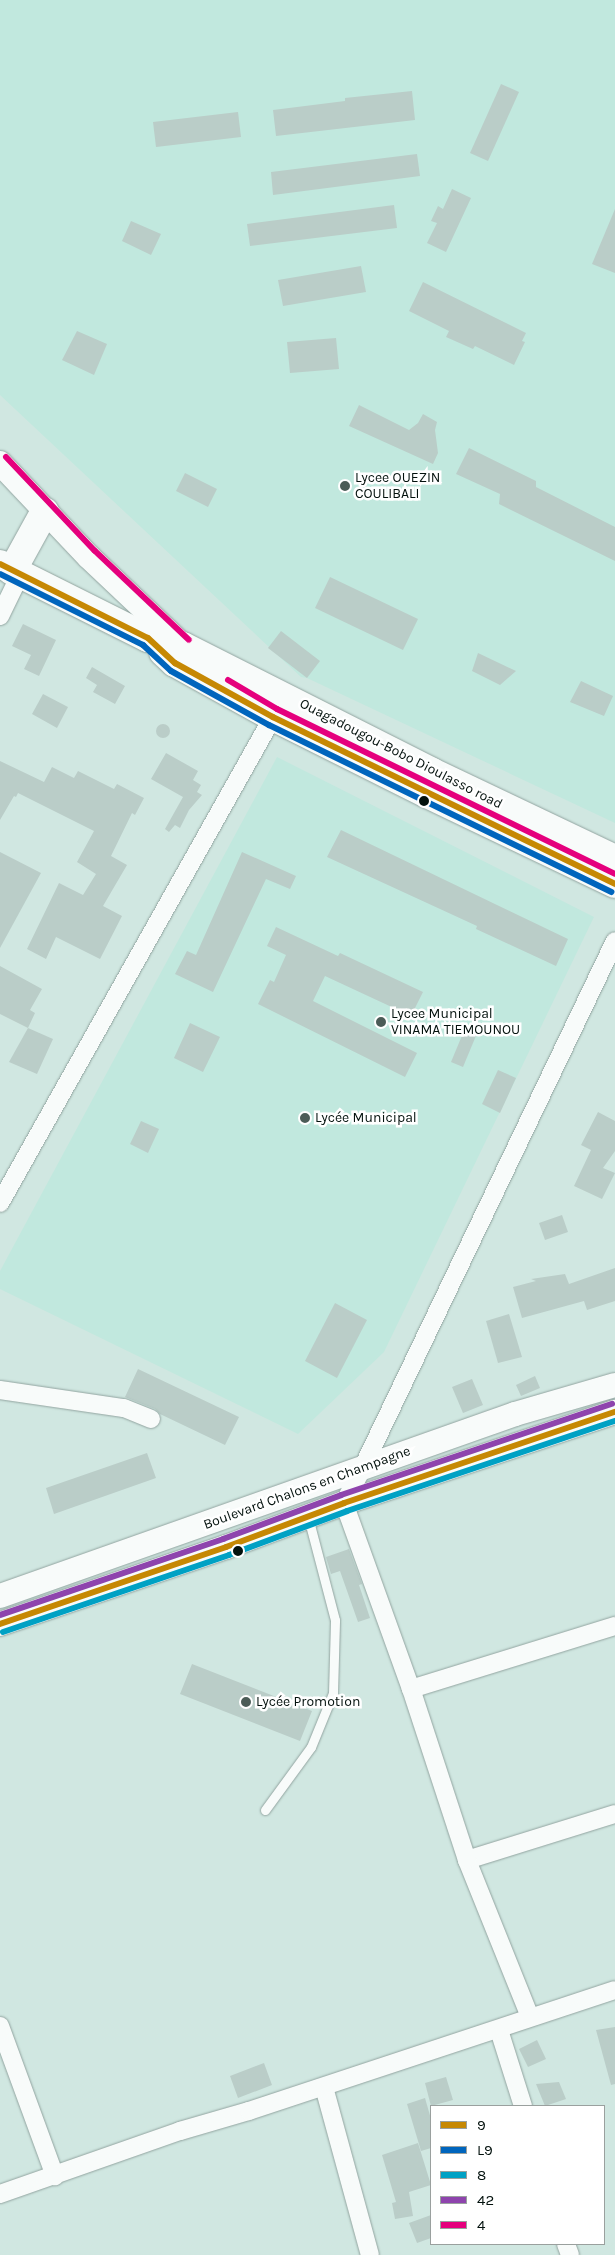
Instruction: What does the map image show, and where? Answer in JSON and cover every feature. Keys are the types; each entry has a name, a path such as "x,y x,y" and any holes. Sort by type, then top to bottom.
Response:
{"highway":[{"path":"45,511 10,570 148,638"},
{"name":"Ouagadougou-Bobo Dioulasso road","path":"148,638 183,646 279,706 427,794 615,884"},
{"name":"Ouagadougou-Bobo Dioulasso road","path":"148,638 175,663 432,772 615,859"}],"main road":[{"path":"0,463 88,557 183,646"},
{"name":"Boulevard Chalons en Champagne","path":"0,1596 515,1414 615,1385"},
{"name":"Boulevard Chalons en Champagne","path":"0,1624 226,1547 344,1503 615,1412"}],"street":[{"path":"0,616 10,570"},
{"path":"0,1202 279,706"},
{"path":"530,2017 467,1860 344,1503 615,941"},
{"path":"0,1390 124,1408 151,1419"},
{"path":"410,1690 615,1626"},
{"path":"467,1860 615,1814"},
{"path":"0,2194 56,2176 180,2131 324,2087 615,1990"},
{"path":"0,2026 56,2176"},
{"path":"499,2030 523,2105"},
{"path":"324,2087 365,2253"}],"lane":[{"path":"265,1810 311,1747 332,1693 335,1620 308,1517"}],"shaded area":[{"path":"0,0 615,0 615,823 307,678 301,677 0,395"},
{"path":"277,757 594,917 384,1352 298,1434 0,1289 0,1271"}],"building":[{"path":"501,84 519,92 488,161 470,153"},
{"path":"412,91 415,120 276,136 273,110 345,101 345,98"},
{"path":"238,112 241,137 156,147 153,122"},
{"path":"417,154 420,176 273,195 271,172"},
{"path":"452,189 471,198 446,252 427,243 437,223 431,221 438,206 443,209"},
{"path":"394,205 397,228 250,246 247,224"},
{"path":"615,209 615,273 592,264"},
{"path":"131,221 161,234 151,255 122,241"},
{"path":"361,266 366,292 283,306 278,280"},
{"path":"423,282 526,333 522,341 525,342 514,365 475,346 473,349 446,337 449,331 409,311"},
{"path":"77,331 107,344 94,375 62,360"},
{"path":"336,338 339,369 290,373 287,342"},
{"path":"359,405 409,430 418,423 423,414 437,422 435,430 438,453 433,464 349,426"},
{"path":"469,448 536,481 536,487 615,527 615,561 499,504 500,494 456,474"},
{"path":"185,473 217,489 208,507 176,491"},
{"path":"330,577 418,619 403,650 315,608"},
{"path":"23,624 56,640 39,676 24,669 31,655 12,646"},
{"path":"281,631 320,661 307,678 268,648"},
{"path":"478,653 516,671 500,685 472,671"},
{"path":"92,667 125,686 115,704 93,692 97,685 86,678"},
{"path":"581,681 613,696 604,716 570,702"},
{"path":"43,694 68,707 57,728 32,714"},
{"path":"163,724 168,726 170,731 168,736 163,738 158,736 156,731 158,726"},
{"path":"166,753 198,771 193,780 201,785 197,792 202,795 189,810 180,828 175,825 169,832 165,829 183,797 151,779"},
{"path":"0,761 44,782 52,767 74,778 78,771 114,789 117,784 144,798 135,815 132,813 111,856 127,865 103,906 122,916 100,959 56,937 46,959 27,949 59,883 83,895 96,874 77,862 94,831 18,793 16,797 14,796 0,820"},
{"path":"341,830 568,939 556,966 476,929 477,926 327,857"},
{"path":"0,852 41,873 0,948"},
{"path":"242,852 296,876 290,889 266,879 213,992 175,974 187,951 196,955"},
{"path":"276,927 338,956 340,953 423,992 411,1016 325,976 313,1001 417,1053 405,1077 258,1004 270,980 274,982 286,955 267,946"},
{"path":"0,966 42,989 30,1010 35,1013 28,1028 0,1014"},
{"path":"190,1023 220,1037 203,1072 174,1058"},
{"path":"466,1026 478,1031 463,1067 451,1062"},
{"path":"28,1028 53,1039 37,1074 9,1062"},
{"path":"498,1070 516,1078 500,1113 482,1104"},
{"path":"598,1112 615,1121 615,1151 603,1168 615,1173 602,1199 574,1186 591,1150 581,1145"},
{"path":"141,1121 159,1129 148,1153 130,1144"},
{"path":"562,1215 568,1232 545,1240 539,1223"},
{"path":"615,1268 615,1301 587,1310 584,1301 522,1318 513,1287 536,1281 531,1279 565,1274 569,1284"},
{"path":"335,1303 367,1320 337,1378 305,1361"},
{"path":"509,1314 522,1357 498,1363 486,1321"},
{"path":"138,1369 239,1417 225,1445 160,1414 155,1409 125,1397"},
{"path":"535,1376 540,1388 521,1396 516,1385"},
{"path":"472,1379 483,1405 463,1413 452,1387"},
{"path":"147,1453 156,1478 54,1514 46,1488"},
{"path":"349,1549 362,1584 359,1585 370,1618 358,1622 340,1571 331,1574 326,1557"},
{"name":"Lycée Promotion","path":"192,1664 312,1711 300,1741 180,1694"},
{"path":"615,2027 615,2084 611,2085 596,2030"},
{"path":"537,2040 546,2059 528,2067 519,2049"},
{"path":"264,2063 272,2085 238,2098 230,2076"},
{"path":"446,2077 453,2100 431,2105 425,2083"},
{"path":"559,2082 566,2099 545,2105 536,2084"},
{"path":"425,2098 430,2116 430,2148 421,2151 407,2104"},
{"path":"418,2143 430,2185 409,2192 413,2216 395,2219 392,2203 396,2202 382,2155"},
{"path":"430,2215 430,2238 417,2243 409,2223"}],"transit line":[{"name":"4","path":"6,457 95,551 189,640"},
{"name":"9","path":"0,564 148,638 175,663 273,717 615,884"},
{"name":"L9","path":"0,574 143,645 171,671 269,725 611,892"},
{"name":"4","path":"228,680 277,709 615,874"},
{"name":"42","path":"0,1615 223,1539 341,1495 612,1404"},
{"name":"9","path":"0,1624 226,1547 344,1503 615,1412"},
{"name":"8","path":"3,1632 229,1555 347,1511 615,1421"}],"place":[{"name":"Lycee OUEZIN COULIBALI","path":"345,486"},
{"name":"Lycee Municipal VINAMA TIEMOUNOU","path":"381,1022"},
{"name":"Lycée Municipal","path":"305,1118"},
{"name":"Lycée Promotion","path":"246,1702"}]}
